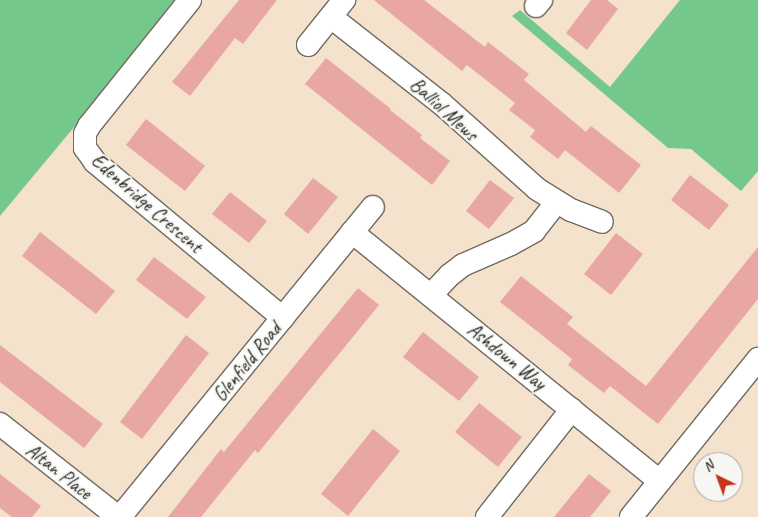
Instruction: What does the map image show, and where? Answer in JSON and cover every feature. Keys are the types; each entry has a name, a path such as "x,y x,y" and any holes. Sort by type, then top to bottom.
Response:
{"street":[{"name":"Edenbridge Crescent","path":"190,0 89,126 85,134 85,148 95,162 283,318"},
{"name":"Balliol Mews","path":"308,45 338,8 520,176 557,202 602,222"},
{"path":"432,294 450,275 463,265 511,244 534,230 557,202"},
{"name":"Glenfield Road","path":"119,517 373,207"},
{"name":"Ashdown Way","path":"352,232 432,294 660,481"},
{"path":"631,517 758,359"},
{"path":"487,517 572,409"},
{"name":"Altan Place","path":"0,424 119,517"}],"green space":[{"path":"0,0 180,0 0,216"},
{"path":"680,0 758,0 758,171 741,191 691,149 668,148 512,16 520,10 610,87"}],"building":[{"path":"239,0 277,0 243,44 235,38 190,96 172,82"},
{"path":"374,0 424,0 485,47 488,42 529,74 524,80 586,132 591,126 641,165 619,193 565,150 558,159 530,137 535,130 509,110 515,103 467,65 462,71"},
{"path":"591,0 607,0 618,9 587,50 566,33"},
{"path":"326,58 391,109 422,135 420,138 450,161 432,185 305,84"},
{"path":"146,119 205,166 185,191 126,145"},
{"path":"690,175 729,205 709,230 671,200"},
{"path":"313,178 338,197 308,234 284,214"},
{"path":"490,180 514,198 489,229 466,211"},
{"path":"230,192 267,221 249,243 212,214"},
{"path":"40,232 115,291 96,314 22,256"},
{"path":"616,233 643,254 611,295 584,274"},
{"path":"758,247 758,299 658,424 610,386 604,393 568,365 572,359 500,302 521,276 573,317 567,324 646,386"},
{"path":"154,257 206,297 187,319 136,280"},
{"path":"358,288 379,305 258,453 255,450 201,517 168,517 221,449 224,452"},
{"path":"423,332 479,377 459,401 403,357"},
{"path":"186,335 209,353 142,439 120,422"},
{"path":"0,345 103,424 84,448 0,382"},
{"path":"479,403 522,437 498,467 455,432"},
{"path":"373,429 400,451 348,516 321,494"},
{"path":"0,474 41,506 32,517 12,517 0,508"},
{"path":"589,474 611,491 590,517 554,517"}]}
